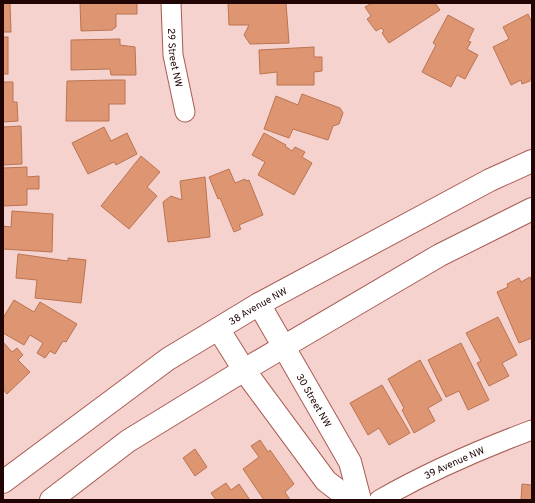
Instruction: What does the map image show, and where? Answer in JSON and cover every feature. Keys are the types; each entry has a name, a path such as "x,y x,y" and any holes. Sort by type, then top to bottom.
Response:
{"main road":[{"name":"38 Avenue NW","path":"3,482 168,359 219,330 259,304 490,180 532,161"},
{"path":"51,500 128,441 283,346 440,256 532,209"},
{"name":"30 Street NW","path":"259,304 350,462 360,500"},
{"path":"219,330 244,370 326,481 351,500"}],"street":[{"name":"29 Street NW","path":"171,3 173,55 184,112"},
{"name":"39 Avenue NW","path":"379,500 436,469 474,452 532,430"}],"building":[{"path":"3,3 10,3 11,32 3,32"},
{"path":"80,3 137,3 137,14 116,14 116,27 112,30 81,31"},
{"path":"228,3 286,3 289,43 250,44 244,35 249,25 229,25"},
{"path":"372,3 435,3 440,10 389,43 382,33 384,31 381,28 376,31 367,19 371,16 365,7"},
{"path":"528,14 532,23 532,77 530,81 522,84 521,80 511,85 493,47 509,39 503,27"},
{"path":"448,15 474,29 468,41 471,42 467,49 478,55 465,79 457,75 451,87 422,72 436,45 433,43"},
{"path":"3,37 8,37 8,74 3,74"},
{"path":"120,39 120,45 135,47 136,75 111,75 110,69 71,70 71,40"},
{"path":"314,47 314,57 322,57 322,71 314,72 314,85 277,85 277,72 260,74 259,50"},
{"path":"125,80 125,104 109,104 109,121 66,121 67,81"},
{"path":"3,82 13,82 13,102 17,102 18,121 3,122"},
{"path":"302,94 340,108 343,113 339,124 333,126 328,140 293,129 289,138 264,129 276,96 298,105"},
{"path":"21,126 22,164 3,165 3,127"},
{"path":"104,127 111,141 127,133 137,154 116,165 114,162 88,174 72,143"},
{"path":"264,133 286,145 285,146 292,151 295,147 305,152 302,157 312,163 294,195 258,175 265,162 252,155"},
{"path":"141,156 160,172 147,187 157,196 129,229 101,206"},
{"path":"27,167 27,177 39,176 39,189 27,189 27,205 3,206 3,168"},
{"path":"229,169 235,183 245,179 246,181 249,180 263,215 239,225 241,229 234,232 220,198 218,199 209,177"},
{"path":"205,177 210,237 168,242 163,202 171,196 182,200 180,181"},
{"path":"12,211 53,214 52,252 3,249 3,226 11,227"},
{"path":"18,254 68,261 68,258 86,260 81,303 35,298 37,280 16,278"},
{"path":"530,277 532,282 532,338 519,343 497,292 508,287 507,284 519,278 521,282"},
{"path":"14,300 34,312 40,302 77,324 66,342 63,341 55,354 50,351 45,358 37,353 43,343 30,335 24,345 3,333 3,318"},
{"path":"498,317 517,355 502,363 509,376 489,386 477,363 481,361 466,333"},
{"path":"3,342 12,352 17,348 23,355 18,360 30,372 7,394 3,389"},
{"path":"461,343 489,400 468,410 459,391 446,397 428,360"},
{"path":"420,360 442,400 428,408 435,421 414,433 402,410 404,408 388,379"},
{"path":"382,385 410,433 389,445 379,428 368,435 350,403"},
{"path":"260,440 268,452 270,450 294,484 285,492 290,500 264,500 243,469 259,457 251,446"},
{"path":"195,449 207,467 195,476 183,458"},
{"path":"226,483 231,490 239,484 250,500 216,500 211,493"},
{"path":"522,484 532,485 532,500 521,500"}]}
